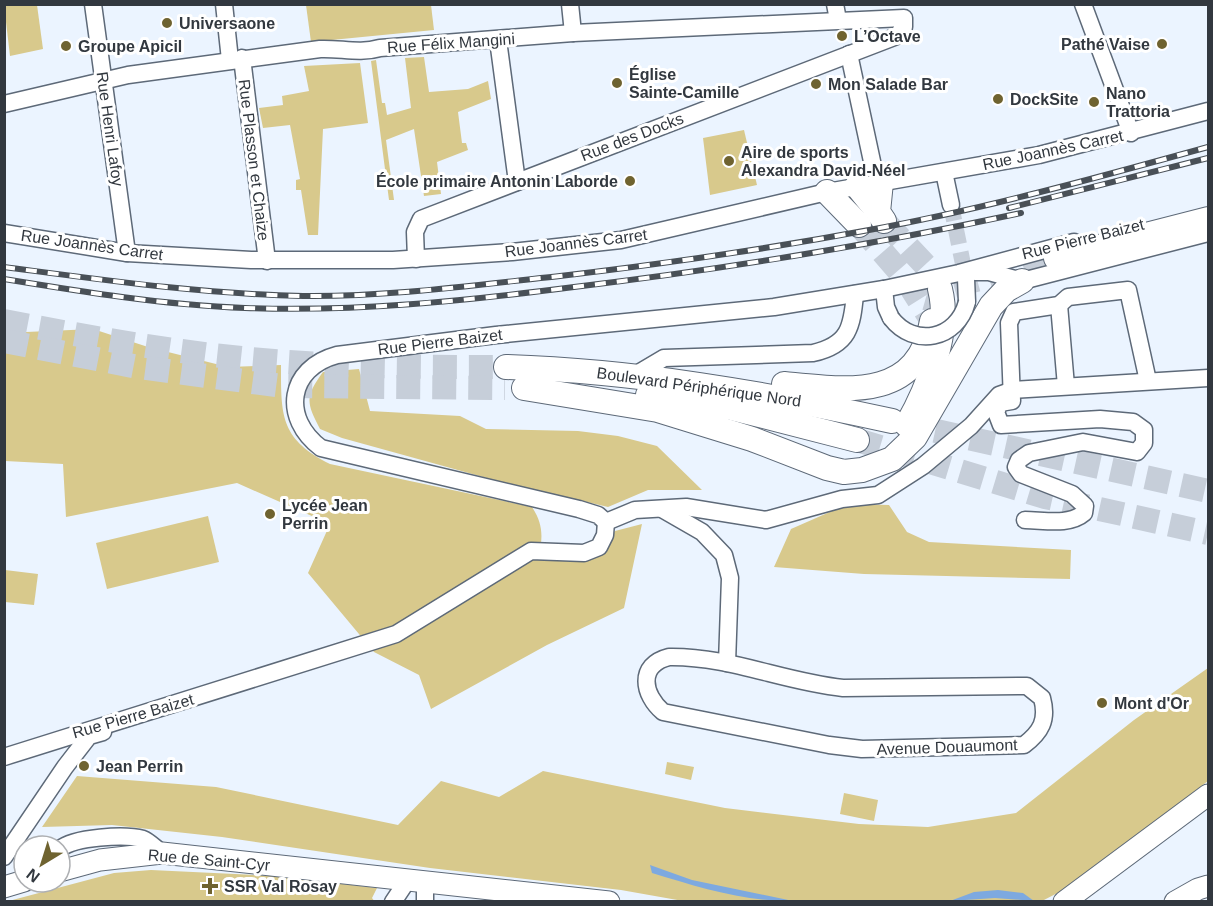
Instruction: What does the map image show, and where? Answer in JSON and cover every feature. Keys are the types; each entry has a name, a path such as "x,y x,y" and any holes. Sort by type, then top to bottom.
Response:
{"highway":[{"path":"874,219 881,182"},
{"path":"857,186 874,219"},
{"path":"827,192 874,219"},
{"path":"1056,258 1209,219"},
{"path":"511,381 658,411 781,450 836,471 862,470 892,459 915,437 977,314 1006,290 1022,281"},
{"path":"781,450 826,459 853,461 876,454 894,442 911,417 936,357 944,320 940,289"},
{"path":"599,373 847,389 873,387 893,380 914,362 925,345 932,321"},
{"name":"Boulevard Périphérique Nord","path":"511,381 599,373 721,388 891,421"},
{"name":"Boulevard Périphérique Nord","path":"511,381 705,403 768,416 857,440"}],"main road":[{"path":"1064,902 1209,795"},
{"name":"Rue de Saint-Cyr","path":"72,868 100,860 162,854 404,880 425,892 609,902"},
{"path":"1175,902 1198,889 1209,886"}],"street":[{"name":"Rue Henri Lafoy","path":"93,4 127,253"},
{"name":"Rue Plasson et Chaize","path":"224,4 236,59 267,261"},
{"path":"570,4 573,33"},
{"path":"1083,4 1131,133"},
{"name":"Rue Félix Mangini","path":"4,104 103,80 236,59 320,49 338,48 362,51 837,12 904,18"},
{"name":"Rue des Docks","path":"416,259 415,232 421,219 897,36 904,27 904,18"},
{"path":"498,40 517,182"},
{"path":"849,54 873,166 881,182"},
{"name":"Rue Joannès Carret","path":"4,233 127,253 267,261 416,259 621,240 827,192 1039,156 1209,111"},
{"path":"944,171 951,205"},
{"name":"Rue Pierre Baizet","path":"963,276 999,260 1209,208"},
{"name":"Rue Pierre Baizet","path":"4,757 396,634 531,551 584,553 599,547 605,536 606,522 598,515 321,448 303,431 297,418 297,390 311,367 324,358 496,334 774,307 989,272 1022,281 1209,233"},
{"path":"884,289 886,307 891,318 899,327 913,335 935,336 977,314 963,276"},
{"path":"1025,520 1065,521 1078,518 1084,513 1085,506 1072,494 1021,474 1016,466 1019,460 1029,453 1083,442 1137,452 1144,443 1144,430 1133,422 1100,419 1001,424 996,412 1000,403 1012,401 1006,393 1009,323 1014,312 1059,305 1068,297 1128,290 1148,381"},
{"path":"637,374 664,358 825,351 843,339 852,322 855,294"},
{"path":"1059,305 1066,387"},
{"path":"606,522 635,510 686,507 766,520 842,499 878,495 923,466 1006,393 1209,378"},
{"path":"662,509 702,532 724,555 730,578 727,663"},
{"name":"Avenue Douaumont","path":"690,657 727,663 821,686 843,688 1028,686 1041,698 1045,709 1044,721 1037,735 1024,745 862,749 829,746 663,712 651,701 646,685 647,676 660,659 690,657"},
{"path":"4,857 65,767 89,736 110,730 118,721"},
{"path":"68,736 76,753"},
{"path":"41,746 65,767"},
{"path":"72,843 84,839 144,839 162,854"},
{"path":"393,902 403,887 404,880"}],"shaded area":[{"path":"4,5 37,5 43,49 10,56"},
{"path":"306,5 431,5 434,30 311,42"},
{"path":"424,57 429,92 468,89 488,81 491,99 458,112 462,143 466,143 468,150 437,162 441,194 424,196 414,129 386,140 394,200 389,200 371,61 376,60 382,103 385,103 387,115 411,108 405,58"},
{"path":"360,63 368,123 323,129 318,235 308,235 301,190 296,190 296,180 300,179 290,125 263,128 259,108 283,105 282,96 309,91 304,66"},
{"name":"Aire de sports Alexandra David-Néel","path":"744,130 757,185 710,195 703,138"},
{"path":"93,329 148,347 228,367 281,365 283,412 287,424 301,445 314,455 330,464 532,507 541,530 539,555 602,552 615,531 642,524 624,608 547,645 431,709 419,675 374,652 308,573 330,524 237,483 66,517 63,464 5,461 4,333"},
{"path":"359,369 370,411 460,416 486,429 578,431 618,436 657,446 702,490 648,490 608,507 494,480 342,438 320,429 310,406 310,394 317,381 323,372"},
{"path":"848,504 889,505 907,532 929,542 1071,550 1070,579 864,574 774,567 791,529"},
{"path":"208,516 219,562 107,589 96,543"},
{"path":"5,570 38,574 34,605 5,602"},
{"path":"1208,668 1208,781 1073,885 1042,901 683,901 621,890 430,868 222,837 112,825 42,827 77,776 216,787 398,825 441,781 499,797 543,771 725,808 859,824 928,827 1016,813 1134,720"},
{"path":"667,762 694,767 691,780 665,774"},
{"path":"844,793 878,800 874,821 840,814"},
{"name":"SSR Val Rosay","path":"151,870 275,876 377,888 372,898 375,902 5,902 35,894 72,894 72,884 114,873"}],"water":[{"path":"650,865 692,880 793,901 757,899 704,888 652,873"},
{"path":"998,890 1023,893 1034,901 995,898 950,901 974,892"}],"tunnel":[{"path":"951,205 966,279"},
{"path":"884,221 926,266 940,289"},
{"path":"859,225 905,278 932,321"},
{"path":"934,313 938,299 947,288 1056,258"},
{"path":"4,321 139,345 240,358 361,366 506,367"},
{"path":"4,341 138,367 283,386 505,388"},
{"path":"900,423 1208,491"},
{"path":"857,440 1045,497 1208,533"}],"railway":[{"path":"4,267 153,286 265,295 335,296 432,290 676,261 869,230 997,203 1208,147"},
{"path":"1009,208 1208,158"},
{"path":"4,279 184,304 286,309 369,307 533,292 742,264 910,236 1021,213"}],"place":[{"name":"Universaone","path":"167,23"},
{"name":"L’Octave","path":"842,36"},
{"name":"Pathé Vaise","path":"1162,44"},
{"name":"Groupe Apicil","path":"66,46"},
{"name":"Église Sainte-Camille","path":"617,83"},
{"name":"Mon Salade Bar","path":"816,84"},
{"name":"DockSite","path":"998,99"},
{"name":"Nano Trattoria","path":"1094,102"},
{"name":"Aire de sports Alexandra David-Néel","path":"729,161"},
{"name":"École primaire Antonin Laborde","path":"630,181"},
{"name":"Lycée Jean Perrin","path":"270,514"},
{"name":"Mont d'Or","path":"1102,703"},
{"name":"Jean Perrin","path":"84,766"},
{"name":"SSR Val Rosay","path":"210,886"}]}
